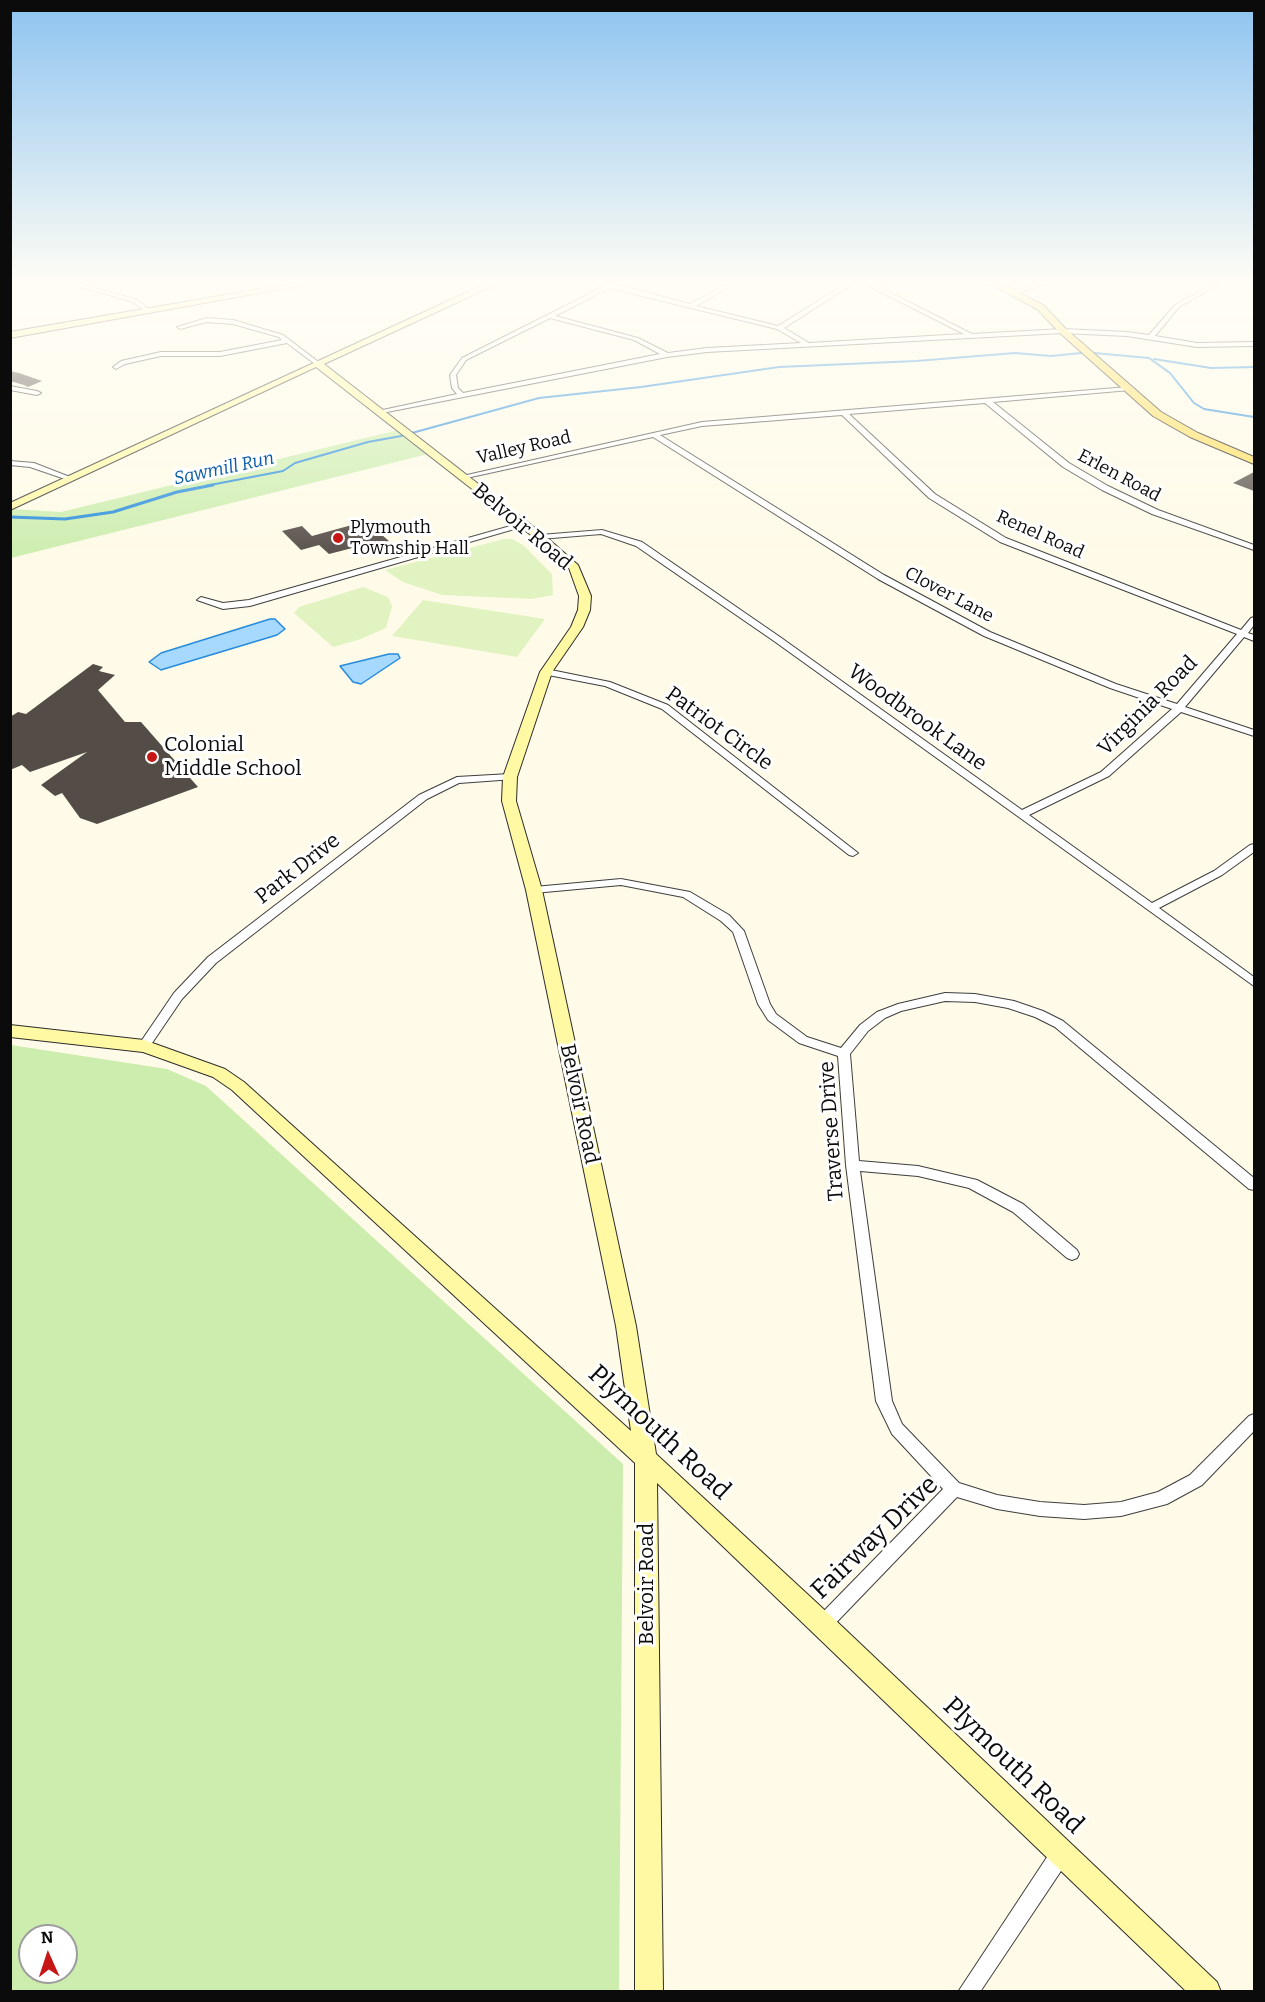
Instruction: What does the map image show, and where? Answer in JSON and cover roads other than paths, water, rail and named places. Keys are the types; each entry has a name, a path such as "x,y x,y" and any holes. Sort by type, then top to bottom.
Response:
{"main road":[{"path":"1115,377 1166,419 1194,435 1254,461"}],"street":[{"path":"10,507 286,377"},
{"name":"Belvoir Road","path":"337,377 540,537 574,567 585,596 584,610 577,627 546,672 510,777 509,801 534,890 626,1326 646,1460 650,1992"},
{"path":"453,377 455,388 462,396"},
{"path":"382,411 555,377"},
{"path":"10,388 37,393"},
{"name":"Valley Road","path":"462,477 653,434 724,421 1128,389"},
{"name":"Erlen Road","path":"986,400 1066,465 1105,488 1155,512 1254,548"},
{"name":"Renel Road","path":"843,412 932,496 1003,540 1254,638"},
{"name":"Clover Lane","path":"653,434 930,605 1053,663 1254,734"},
{"path":"10,463 31,465 71,479"},
{"path":"201,600 223,606 250,603 524,525"},
{"name":"Woodbrook Lane","path":"540,537 602,532 639,544 1254,982"},
{"name":"Virginia Road","path":"1021,815 1105,774 1179,708 1254,620"},
{"name":"Patriot Circle","path":"546,672 607,684 665,707 854,853"},
{"name":"Park Drive","path":"144,1046 178,996 212,960 423,797 457,780 510,777"},
{"path":"1150,908 1218,873 1254,847"},
{"path":"534,890 621,882 663,888 696,898 725,918 738,931 764,1005 772,1017 802,1040 844,1053"},
{"name":"Traverse Drive","path":"954,1489 897,1429 884,1401 853,1165 844,1053 864,1028 881,1015 920,1001 945,997 975,998 1010,1004 1059,1024 1254,1185"},
{"name":"Plymouth Road","path":"10,1031 144,1046 198,1064 238,1086 519,1340 823,1624 1207,1992"},
{"path":"853,1165 902,1168 972,1184 1018,1208 1072,1254"},
{"name":"Fairway Drive","path":"823,1624 954,1489 998,1502 1040,1509 1084,1512 1121,1509 1161,1499 1196,1480 1254,1421"},
{"path":"968,1992 1062,1852"}],"water":[{"path":"275,619 285,629 277,635 161,670 149,662 161,653"},
{"path":"389,654 398,654 400,658 361,684 353,682 340,666"}],"waterway":[{"name":"Sawmill Run","path":"205,486 283,471 295,463 368,442 401,436 539,398 707,377"},
{"name":"Sawmill Run","path":"1174,377 1194,403 1204,409 1254,417"},
{"name":"Sawmill Run","path":"10,517 65,519 113,512 177,492 213,485"}],"place":[{"name":"Plymouth Township Hall","path":"338,538"},
{"name":"Colonial Middle School","path":"152,757"}]}
